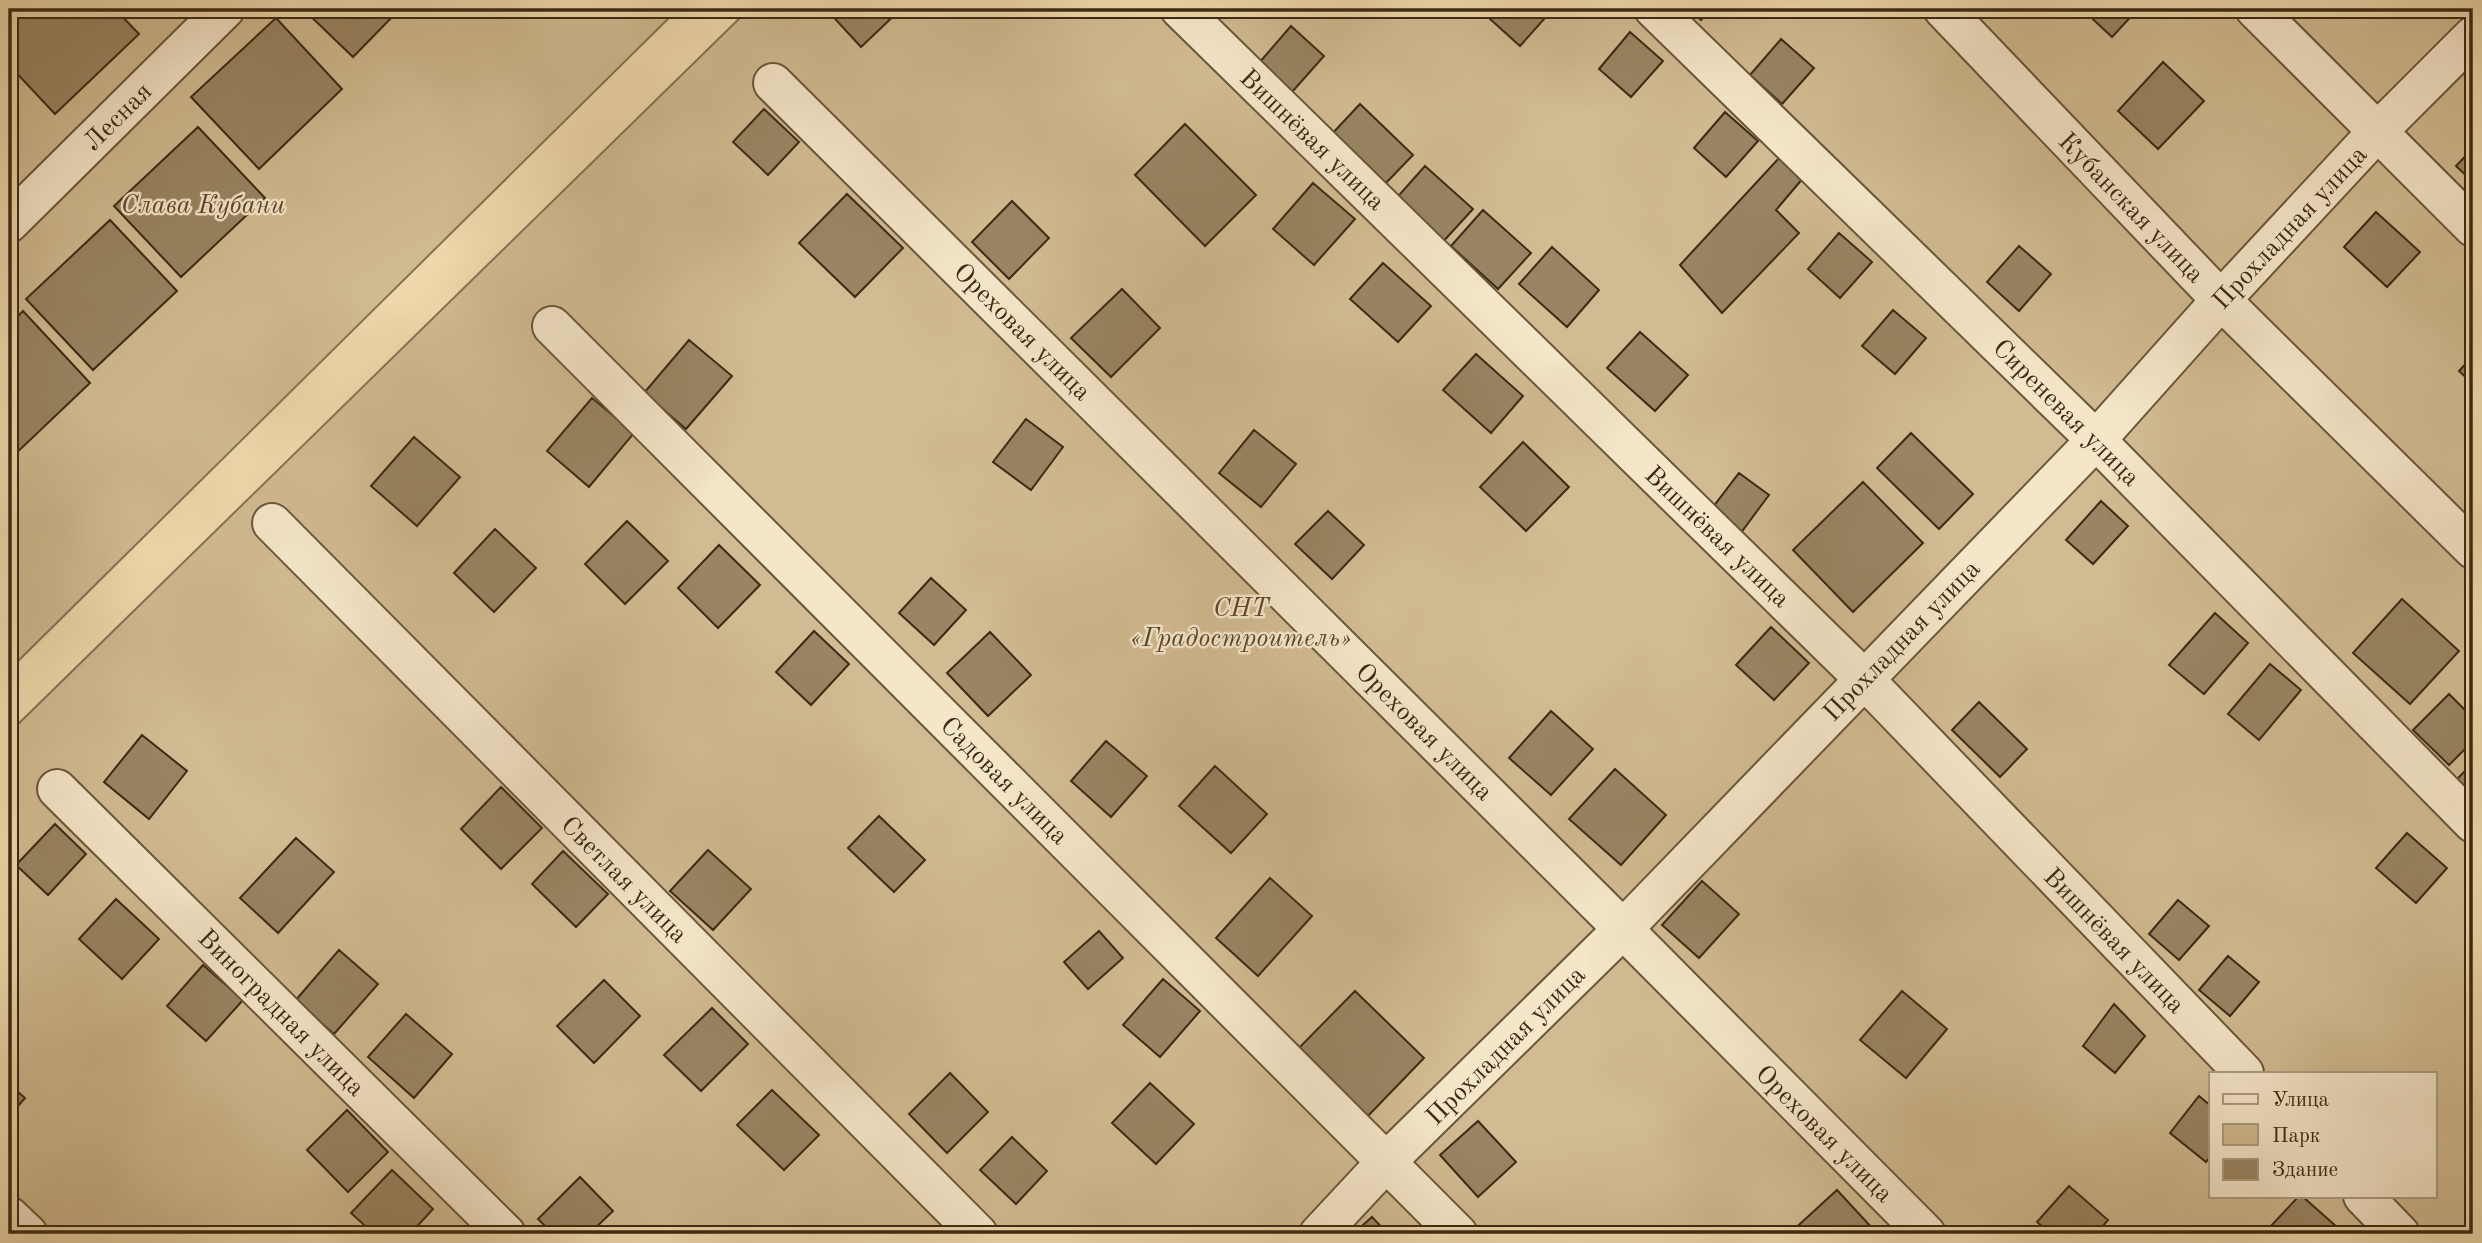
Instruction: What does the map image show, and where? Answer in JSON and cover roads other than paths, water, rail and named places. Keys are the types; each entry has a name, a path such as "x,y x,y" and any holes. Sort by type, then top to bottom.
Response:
{"street":[{"name":"Лесная","path":"9,223 225,9"},
{"name":"Вишнёвая улица","path":"1180,9 1863,678 2243,1072"},
{"name":"Сиреневая улица","path":"1654,9 2096,440 2473,823"},
{"name":"Кубанская улица","path":"1943,9 2221,300 2473,549"},
{"path":"2255,9 2473,227"},
{"name":"Прохладная улица","path":"1319,1234 1387,1161 1623,929 2096,440 2377,132 2473,36"},
{"name":"Ореховая улица","path":"773,83 1926,1234"},
{"name":"Садовая улица","path":"552,326 1458,1234"},
{"name":"Светлая улица","path":"272,523 978,1234"},
{"name":"Виноградная улица","path":"57,789 506,1234"},
{"path":"2364,1198 2400,1234"},
{"path":"9,1216 28,1234"}],"park label":[{"name":"Слава Кубани","path":"203,204"},
{"name":"СНТ «Градостроитель»","path":"1241,622"}]}
